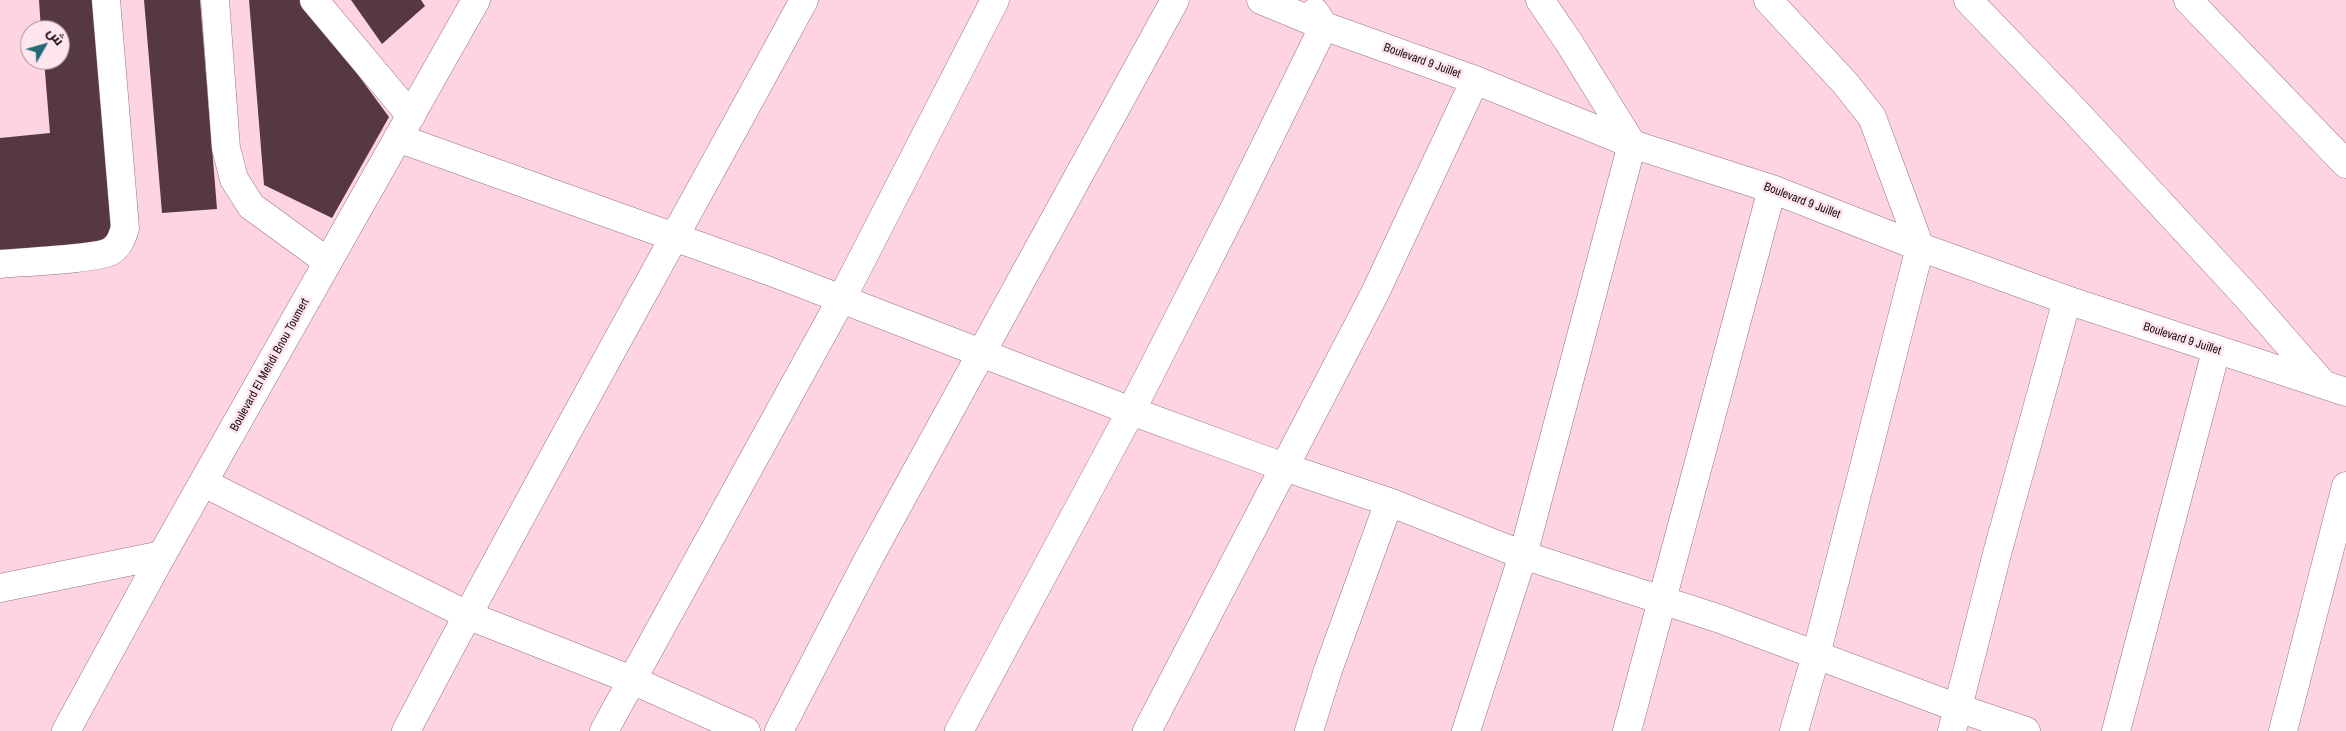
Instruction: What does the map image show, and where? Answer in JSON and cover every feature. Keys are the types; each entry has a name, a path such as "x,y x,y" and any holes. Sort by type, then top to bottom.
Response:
{"street":[{"path":"0,264 94,256 111,252 120,242 125,228 106,0"},
{"path":"216,0 226,148 234,179 251,206 328,262"},
{"path":"314,0 405,127 676,237 1131,411 1284,467 1389,502 1523,555 1720,620 1816,655 1955,720 2026,731"},
{"name":"Boulevard El Mehdi Bnou Toumert","path":"66,731 162,555 476,0"},
{"path":"406,731 467,614 676,237 804,0"},
{"path":"604,731 841,300 995,0"},
{"path":"779,731 870,556 1175,0"},
{"name":"Boulevard 9 Juillet","path":"1261,0 1324,26 1475,80 1632,144 1772,189 1920,247 2067,300 2335,388"},
{"path":"959,731 1131,411 1324,26 1307,0"},
{"path":"1466,731 1523,555 1632,144 1568,41 1540,0"},
{"path":"1768,0 1845,83 1872,117 1920,247 1816,655 1794,731"},
{"path":"1968,0 2335,388"},
{"path":"2188,0 2346,164"},
{"path":"1147,731 1375,293 1475,80"},
{"path":"1627,731 1772,189"},
{"path":"1955,720 1998,550 2067,300"},
{"path":"2116,731 2216,350"},
{"path":"204,483 467,614 632,680 746,731"},
{"path":"2283,731 2346,486"},
{"path":"1309,731 1328,670 1389,502"},
{"path":"0,588 162,555"}],"building":[{"path":"39,0 94,0 115,245 0,255 0,138 50,133 45,70 70,70 70,20 40,20"},
{"path":"144,0 200,0 217,209 162,213"},
{"path":"249,0 303,0 389,117 332,218 264,185"},
{"path":"351,0 421,0 425,6 382,44"}]}
